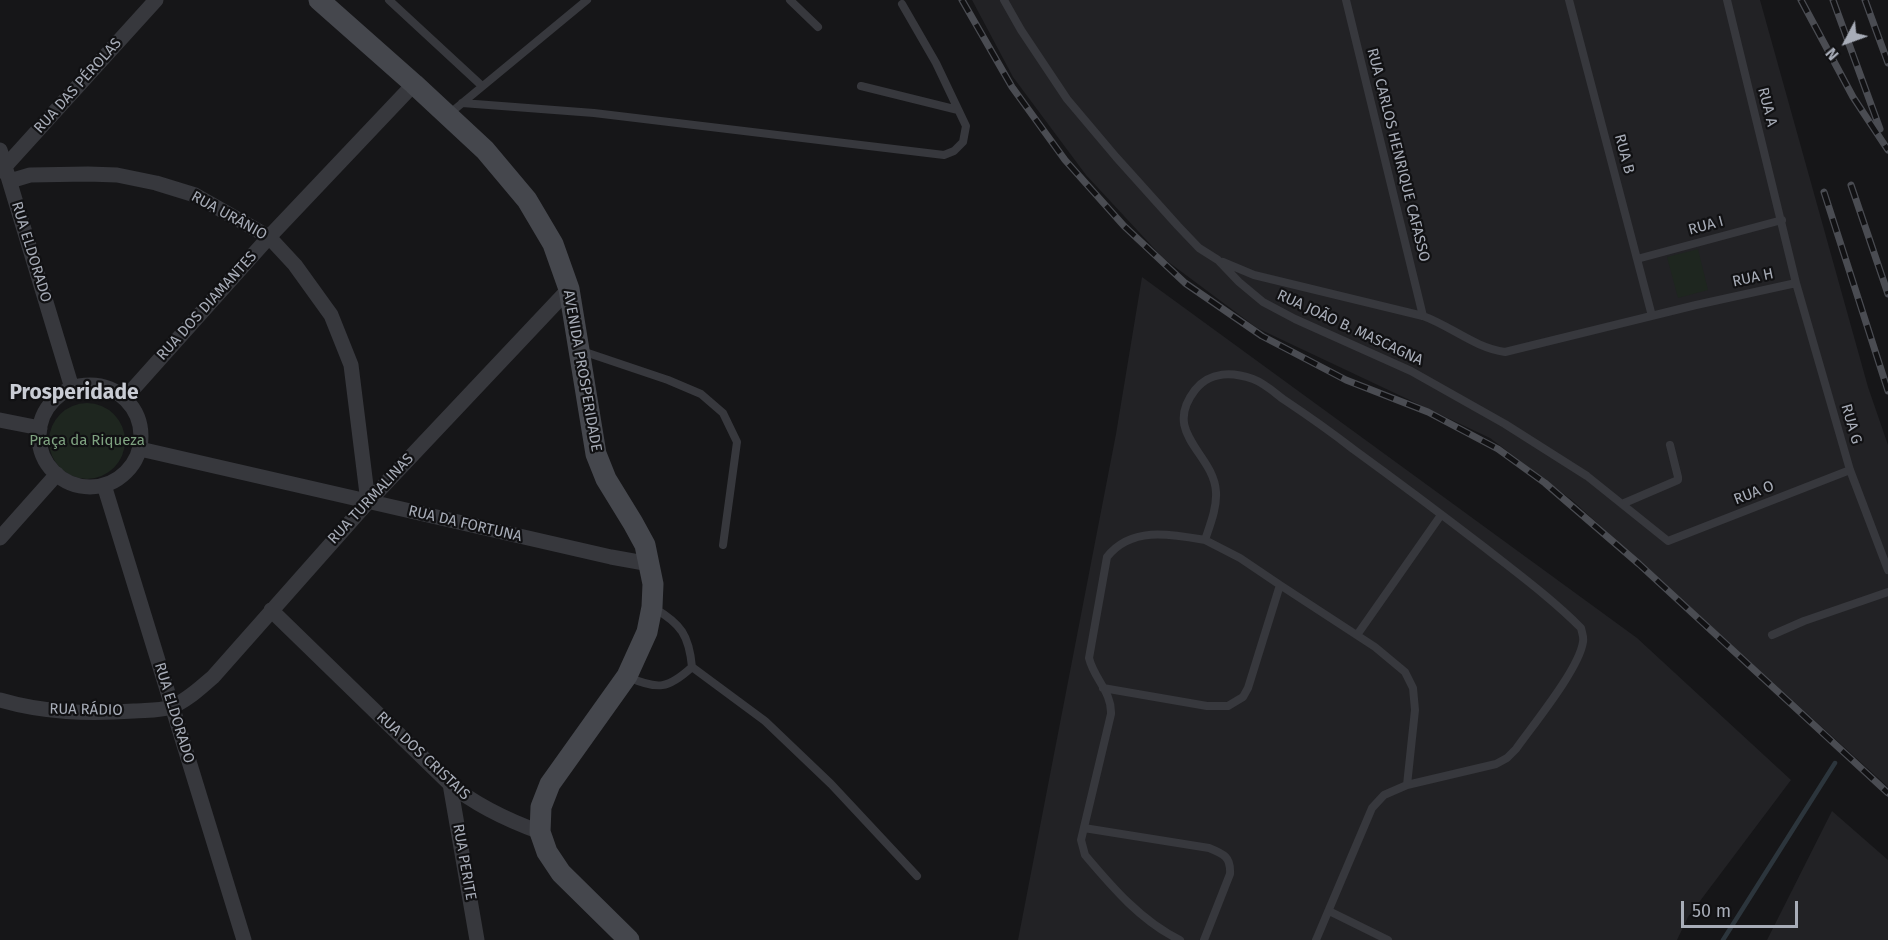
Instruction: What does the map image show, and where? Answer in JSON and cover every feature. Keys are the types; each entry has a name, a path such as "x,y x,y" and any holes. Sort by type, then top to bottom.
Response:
{"main road":[{"name":"AVENIDA PROSPERIDADE","path":"320,0 414,84 455,109 485,150 527,200 553,244 569,289 596,454 606,479 645,545 653,584 652,607 647,632 627,676 550,784 541,807 540,832"},
{"path":"540,832 547,852 561,873 629,940"}],"street":[{"name":"RUA DAS PÉROLAS","path":"5,173 156,0"},
{"name":"RUA DOS DIAMANTES","path":"124,398 269,237 414,84"},
{"name":"RUA ELDORADO","path":"0,150 5,173 72,388"},
{"name":"RUA URÂNIO","path":"5,173 117,175 156,183 195,195 269,237 296,265 331,315 351,365 368,502"},
{"name":"RUA TURMALINAS","path":"172,706 193,694 213,676 368,502 569,289"},
{"path":"86,385 113,390 124,398 134,409 142,435 140,449 132,465 120,478 104,485 87,487 71,483 57,474 48,464 42,452 40,439 44,414 51,403 72,388 86,385"},
{"path":"0,420 40,428"},
{"name":"RUA DA FORTUNA","path":"140,449 650,564"},
{"path":"0,538 57,474"},
{"name":"RUA ELDORADO","path":"104,485 244,940"},
{"name":"RUA DOS CRISTAIS","path":"271,610 450,784 470,800 540,832"},
{"name":"RUA RÁDIO","path":"0,700 62,712 158,710 172,706"},
{"name":"RUA PERITE","path":"450,784 477,940"}],"lane":[{"path":"389,0 482,86"},
{"path":"455,109 587,0"},
{"path":"790,0 818,27"},
{"name":"RUA JOÃO B. MASCAGNA","path":"1004,0 1021,30 1074,107 1199,248 1218,260 1263,302 1295,319 1411,371 1505,424 1587,476 1668,541"},
{"name":"RUA CARLOS HENRIQUE CAFASSO","path":"1346,0 1423,316"},
{"name":"RUA B","path":"1569,0 1652,316"},
{"name":"RUA A","path":"1727,0 1782,220"},
{"path":"455,109 594,112 944,155 954,152 963,142 966,126 936,63 902,4"},
{"path":"861,86 958,110"},
{"name":"RUA H","path":"1218,260 1254,275 1423,316 1438,321 1492,350 1505,352 1796,283 1782,220"},
{"name":"RUA I","path":"1637,259 1782,220"},
{"name":"RUA G","path":"1796,283 1850,470 1888,570"},
{"path":"578,350 668,380 701,394 723,413 737,442 723,545"},
{"path":"1205,540 1215,508 1216,492 1213,478 1204,460 1191,444 1185,428 1185,407 1196,388 1210,378 1224,373 1256,380 1325,427 1518,573 1581,628 1584,640 1580,653 1566,678 1516,749 1507,758 1496,764 1407,785 1384,795 1372,808 1316,940"},
{"path":"1622,504 1678,480 1670,445"},
{"name":"RUA O","path":"1668,541 1850,470"},
{"path":"1357,635 1441,515"},
{"path":"1180,940 1149,922 1093,865 1085,855 1082,845 1111,714 1109,697 1091,668 1089,658 1107,557 1114,548 1136,536 1155,534 1205,540 1240,558 1375,647 1405,672 1413,688 1415,710 1407,785"},
{"path":"1103,688 1207,706 1228,706 1236,702 1243,697 1248,688 1280,585"},
{"path":"1772,635 1888,592"},
{"path":"652,607 674,620 682,631 690,647 692,667 765,721 831,784 917,876"},
{"path":"627,676 642,683 659,686 677,680 692,667"},
{"path":"1084,828 1209,848 1227,858 1231,864 1230,874 1204,940"},
{"path":"1329,911 1388,940"}],"shaded area":[{"path":"972,0 1760,0 1868,387 1888,445 1888,787 1573,501 1490,438 1257,328 1163,258 1086,175 1013,77"},
{"path":"1142,277 1637,638 1791,780 1688,917 1677,940 1018,940 1116,434"},
{"path":"1832,811 1888,860 1888,940 1767,940"}],"green space":[{"path":"1698,249 1708,290 1678,298 1667,257"},
{"name":"Praça da Riqueza","path":"80,403 94,403 108,409 119,420 123,426 125,441 123,456 114,468 102,477 80,479 66,473 55,462 49,448 49,434 55,420 66,409"}],"waterway":[{"path":"1723,940 1835,763"}],"railway":[{"path":"962,0 1012,87 1065,160 1124,226 1185,283 1262,336 1346,380 1428,412 1498,449 1545,483 1639,564 1888,793"},
{"path":"1801,0 1853,97 1888,150"},
{"path":"1833,0 1880,129"},
{"path":"1865,0 1888,63"},
{"path":"1851,185 1888,294"},
{"path":"1824,192 1888,391"}],"district":[{"name":"Prosperidade","path":"74,393"}]}
